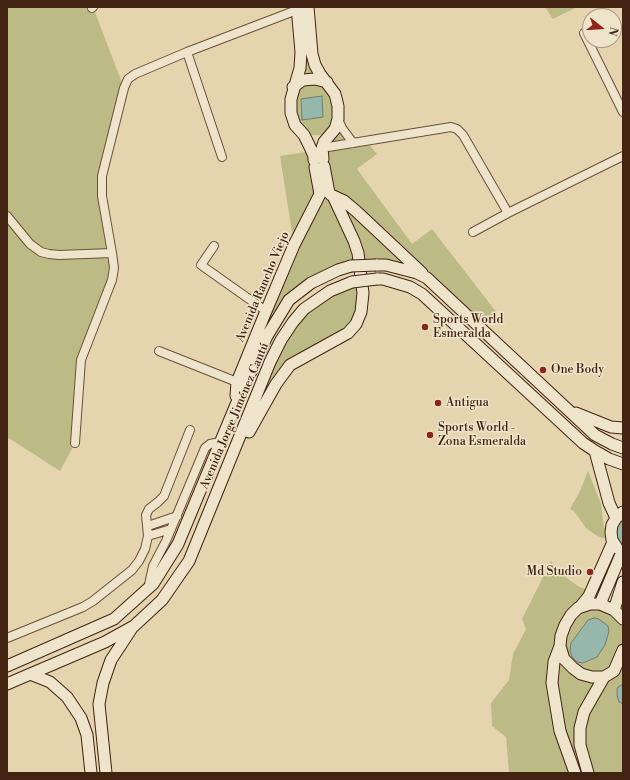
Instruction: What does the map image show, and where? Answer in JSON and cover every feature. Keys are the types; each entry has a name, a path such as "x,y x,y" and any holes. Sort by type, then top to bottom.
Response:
{"main road":[{"path":"227,469 284,372 290,365 348,333 356,324 361,312 363,293 358,253 354,241 327,194 322,180 320,160 324,142 328,135 335,129 338,119 338,106 335,94 315,65 302,8"},
{"path":"302,8 300,68 290,99 291,113 295,125 304,135 320,160"},
{"path":"293,87 303,80 316,79 327,82"},
{"path":"304,135 316,138 328,135"},
{"path":"327,194 344,202 356,211 427,278"},
{"name":"Avenida Rancho Viejo","path":"235,407 237,382 294,245 327,194"},
{"name":"Avenida Jorge Jiménez Cantú","path":"7,666 114,619 154,584 178,544 266,336 289,300 311,283 338,270 351,266 376,265 416,273 427,278 595,435 623,448"},
{"name":"Avenida Jorge Jiménez Cantú","path":"7,684 105,642 134,626 162,600 189,561 270,362 281,340 304,309 330,291 352,282 383,279 410,287 422,294 577,438 609,459 623,464"},
{"path":"570,411 611,427 623,428"},
{"path":"595,451 609,503 619,515 612,525 611,532 613,542 622,552 601,602"},
{"path":"575,773 560,731 553,690 554,662 565,625 571,615 589,596 613,542"},
{"path":"623,582 618,604 623,619"},
{"path":"578,608 601,602 618,604"},
{"path":"106,773 99,704 103,683 111,660 134,626"},
{"path":"560,646 564,658 573,668 581,674 592,677 604,677 619,670 623,650"},
{"path":"30,674 50,682 67,697 81,718 87,735 91,773"},
{"path":"588,773 580,745 580,728 584,712 604,677"}],"street":[{"path":"75,444 81,360 112,280 114,268 102,196 102,176 124,88 128,79 135,74 187,52 302,8"},
{"path":"591,48 623,112"},
{"path":"187,52 222,157"},
{"path":"338,119 342,128 353,142"},
{"path":"320,160 353,142 451,127 457,129 463,134 508,213"},
{"path":"473,232 623,156"},
{"path":"7,216 30,244 45,253 59,255 112,252"},
{"path":"214,246 201,265 266,310"},
{"path":"159,352 237,382"},
{"path":"7,638 54,620 93,601 132,570 145,549 148,536 146,515 149,509 164,496 190,430"},
{"path":"148,590 153,566 171,529 205,448 210,444 220,442"},
{"path":"148,526 176,516"},
{"path":"148,536 171,529"}],"shaded area":[{"path":"7,7 93,7 124,88 102,176 114,268 86,346 75,443 60,471 7,437"},
{"path":"545,7 577,7 553,19"},
{"path":"301,52 312,54 327,82 338,119 353,142 366,141 377,154 357,169 412,244 432,229 497,313 476,324 416,273 351,266 289,300 237,382 294,245 280,156 312,151 326,179 328,135 304,135 291,99"},
{"path":"352,282 363,293 356,324 290,365 276,384 227,469 293,322"},
{"path":"588,471 601,504 604,528 611,532 611,537 602,538 594,534 586,528 574,511 570,509 580,491"},
{"path":"551,561 564,576 578,586 589,591 590,604 623,619 623,650 616,671 623,669 623,773 509,773 506,737 492,726 491,703 509,680 513,654 526,629 522,619"}],"water":[{"path":"322,96 323,117 302,120 301,99"},
{"path":"623,512 623,553 612,525"},
{"path":"594,618 599,619 608,626 609,631 605,645 597,657 583,663 577,662 571,654 571,643 588,620"},
{"path":"623,684 623,704 619,702 617,688"}],"place":[{"name":"Sports World Esmeralda","path":"425,327"},
{"name":"One Body","path":"543,370"},
{"name":"Antigua","path":"438,403"},
{"name":"Sports World - Zona Esmeralda","path":"430,435"},
{"name":"Md Studio","path":"590,572"}]}
